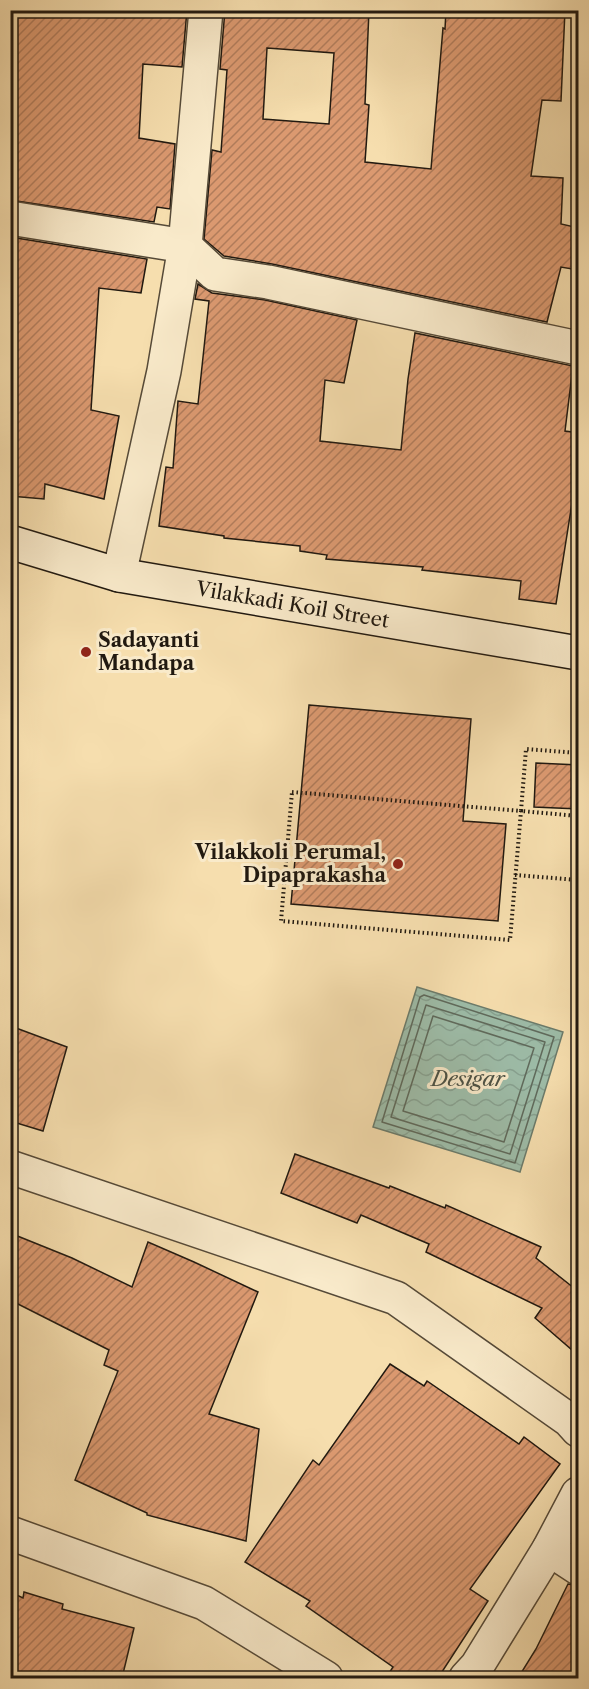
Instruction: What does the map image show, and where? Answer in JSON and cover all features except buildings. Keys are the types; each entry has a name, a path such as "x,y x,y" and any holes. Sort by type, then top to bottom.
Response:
{"street":[{"path":"119,575 164,370 184,246 206,10"},
{"path":"10,218 184,246 215,274 268,282 579,348"},
{"name":"Vilakkadi Koil Street","path":"10,542 119,575 579,653"},
{"path":"10,1167 396,1298 559,1413 579,1430"},
{"path":"466,1678 477,1666 549,1549 579,1494"},
{"path":"10,1533 204,1603 326,1678"},
{"path":"549,1549 579,1568"}],"path":[{"path":"579,753 526,749 521,811 515,875 510,940 281,921 292,792 521,811 579,816"},
{"path":"515,875 579,880"}],"water":[{"name":"Desigar","path":"417,987 563,1032 520,1172 373,1127"}],"place":[{"name":"Sadayanti Mandapa","path":"86,652"},
{"name":"Vilakkoli Perumal, Dipaprakasha","path":"398,864"}]}
